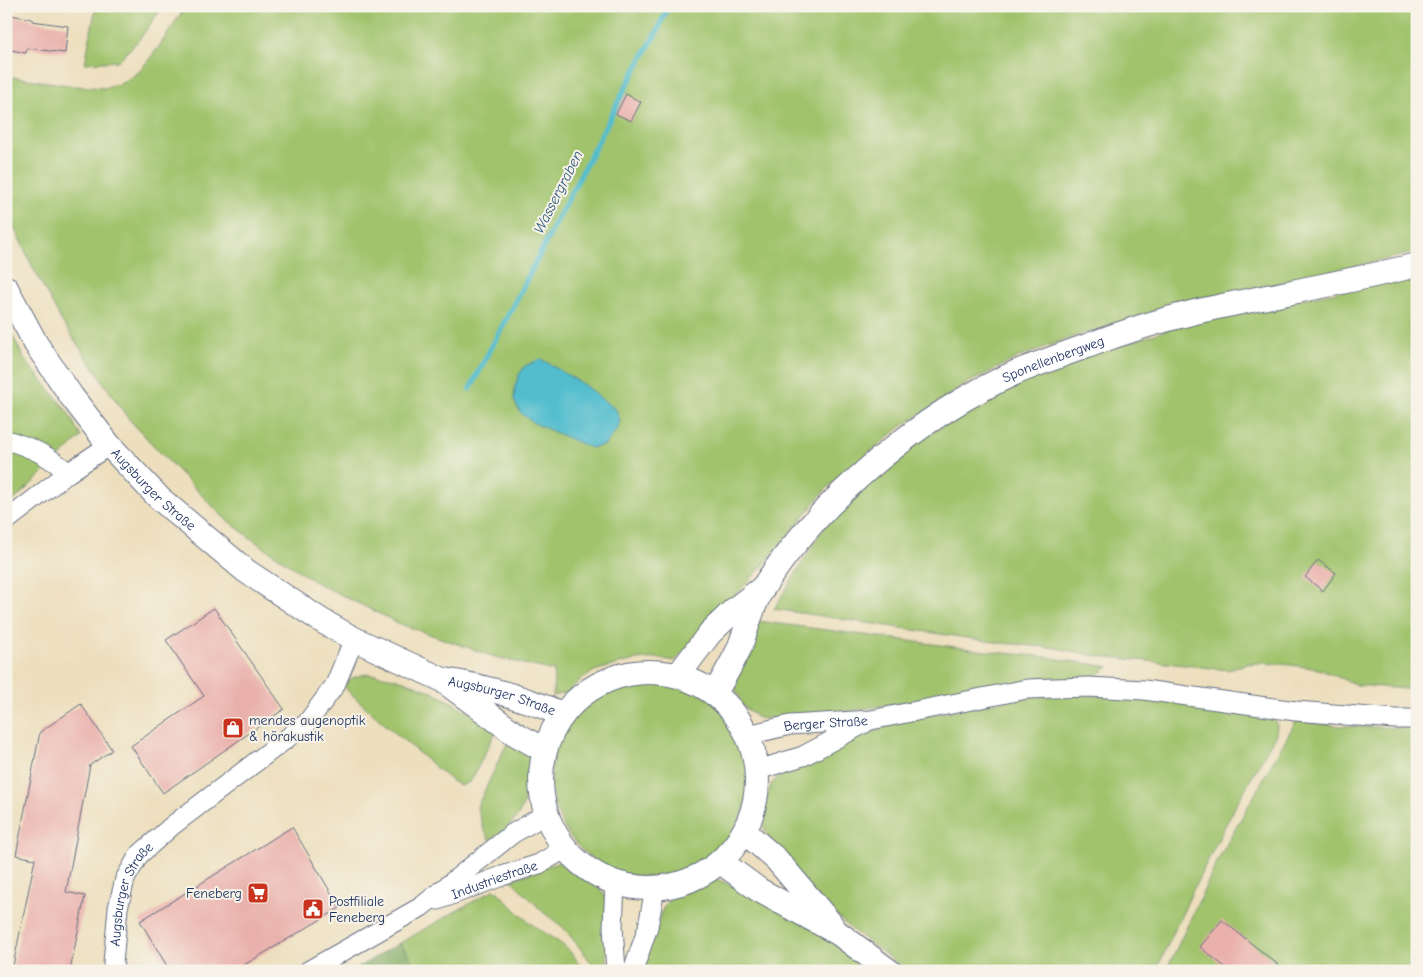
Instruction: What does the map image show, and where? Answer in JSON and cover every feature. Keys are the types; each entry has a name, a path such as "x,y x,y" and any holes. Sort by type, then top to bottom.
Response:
{"street":[{"name":"Sponellenbergweg","path":"679,674 710,634 735,610 763,588 808,528 833,502 892,449 917,430 968,398 1016,373 1124,332 1197,311 1318,288 1417,265"},
{"name":"Augsburger Straße","path":"6,288 36,344 72,397 109,444 158,498 246,571 337,631 441,679 514,733 544,750"},
{"path":"6,440 23,444 42,453 55,460 68,473"},
{"path":"6,521 109,444"},
{"name":"Sponellenbergweg","path":"715,693 738,651 763,588"},
{"name":"Augsburger Straße","path":"115,971 113,963 118,908 125,879 139,855 173,825 307,722 335,685 354,640"},
{"path":"657,671 679,674 715,693 734,712 748,735 755,754 758,770 757,795 752,817 745,832 721,862 697,877 681,884 655,888 615,883 595,874 566,848 546,814 541,778 544,750 562,714 588,690 607,679 628,673 657,671"},
{"name":"Augsburger Straße","path":"441,679 482,686 529,700 562,714"},
{"path":"871,720 1027,689 1089,687 1144,690 1349,716 1417,719"},
{"name":"Berger Straße","path":"748,735 790,725 871,720"},
{"name":"Berger Straße","path":"758,770 803,756 871,720"},
{"name":"Industriestraße","path":"421,907 512,834 546,814"},
{"path":"745,832 777,860 838,933"},
{"name":"Industriestraße","path":"308,971 421,907 539,864 566,848"},
{"path":"721,862 759,890 838,933 889,971"},
{"path":"615,883 613,927 616,971"},
{"path":"632,971 648,927 655,888"}],"green space":[{"path":"96,6 163,6 139,40 118,61 85,63"},
{"path":"186,6 1417,6 1417,252 1271,285 1188,301 1061,341 1017,358 968,383 899,428 826,489 766,562 675,661 658,658 635,660 594,671 578,682 567,693 553,696 554,671 495,657 400,624 315,582 223,517 127,417 61,320 33,268 13,225 6,204 6,76 75,86 105,88 122,83 139,72 158,48"},
{"path":"1417,276 1417,690 1357,685 1319,669 1291,665 1245,664 1228,670 1098,656 1056,648 1001,643 774,609 830,517 922,438 981,403 1033,377 1088,356 1200,319"},
{"path":"6,322 24,359 68,412 81,437 6,508"},
{"path":"758,621 993,652 1038,656 1109,667 1099,674 1074,682 961,694 789,720 758,718 743,706 735,688 739,664"},
{"path":"366,674 401,680 418,686 434,693 497,729 471,781 461,786 453,782 348,691 345,687 346,683 352,678"},
{"path":"650,679 669,681 688,687 705,696 720,708 732,723 741,740 747,759 749,778 747,797 741,816 732,833 720,848 705,860 688,869 669,875 650,877 631,875 612,869 595,860 580,848 568,833 559,816 553,797 551,778 553,759 559,740 568,723 580,708 595,696 612,687 631,681"},
{"path":"1076,695 1140,698 1266,715 1272,717 1277,725 1276,734 1229,818 1156,971 908,971 851,929 822,902 778,852 767,835 762,822 764,806 771,784 797,763 834,746 905,720 1024,697"},
{"path":"1296,721 1342,726 1417,728 1417,971 1166,971 1220,856"},
{"path":"515,740 527,753 532,763 525,798 518,816 506,828 492,839 489,839 477,807 506,745"},
{"path":"566,859 601,889 607,901 607,971 593,971 591,962 563,927 544,913 511,880"},
{"path":"714,878 748,892 887,971 641,971 664,906 673,895 692,890"},
{"path":"495,889 529,922 566,947 578,961 583,971 420,971 400,943"},
{"path":"400,943 420,971 352,971"}],"water":[{"path":"541,359 584,385 616,410 620,420 618,428 605,445 591,448 532,422 520,412 514,400 515,386 519,375 525,366"}],"building":[{"path":"6,14 32,19 32,21 68,26 65,53 27,48 26,53 6,49"},
{"path":"626,94 641,102 631,121 616,114"},
{"path":"1318,560 1336,573 1323,591 1305,577"},
{"path":"214,608 284,709 163,793 131,746 204,696 166,640"},
{"path":"81,704 112,750 90,765 66,892 85,896 70,971 12,971 35,859 16,855 40,732"},
{"name":"Feneberg","path":"292,827 340,908 234,971 170,971 140,921"},
{"path":"1222,920 1286,971 1230,971 1200,947"}],"waterway":[{"name":"Wassergraben","path":"470,389 628,83 658,30 668,6"}],"place":[{"name":"mendes augenoptik & hörakustik","path":"233,728"},
{"name":"Feneberg","path":"258,893"},
{"name":"Postfiliale Feneberg","path":"313,909"}]}
